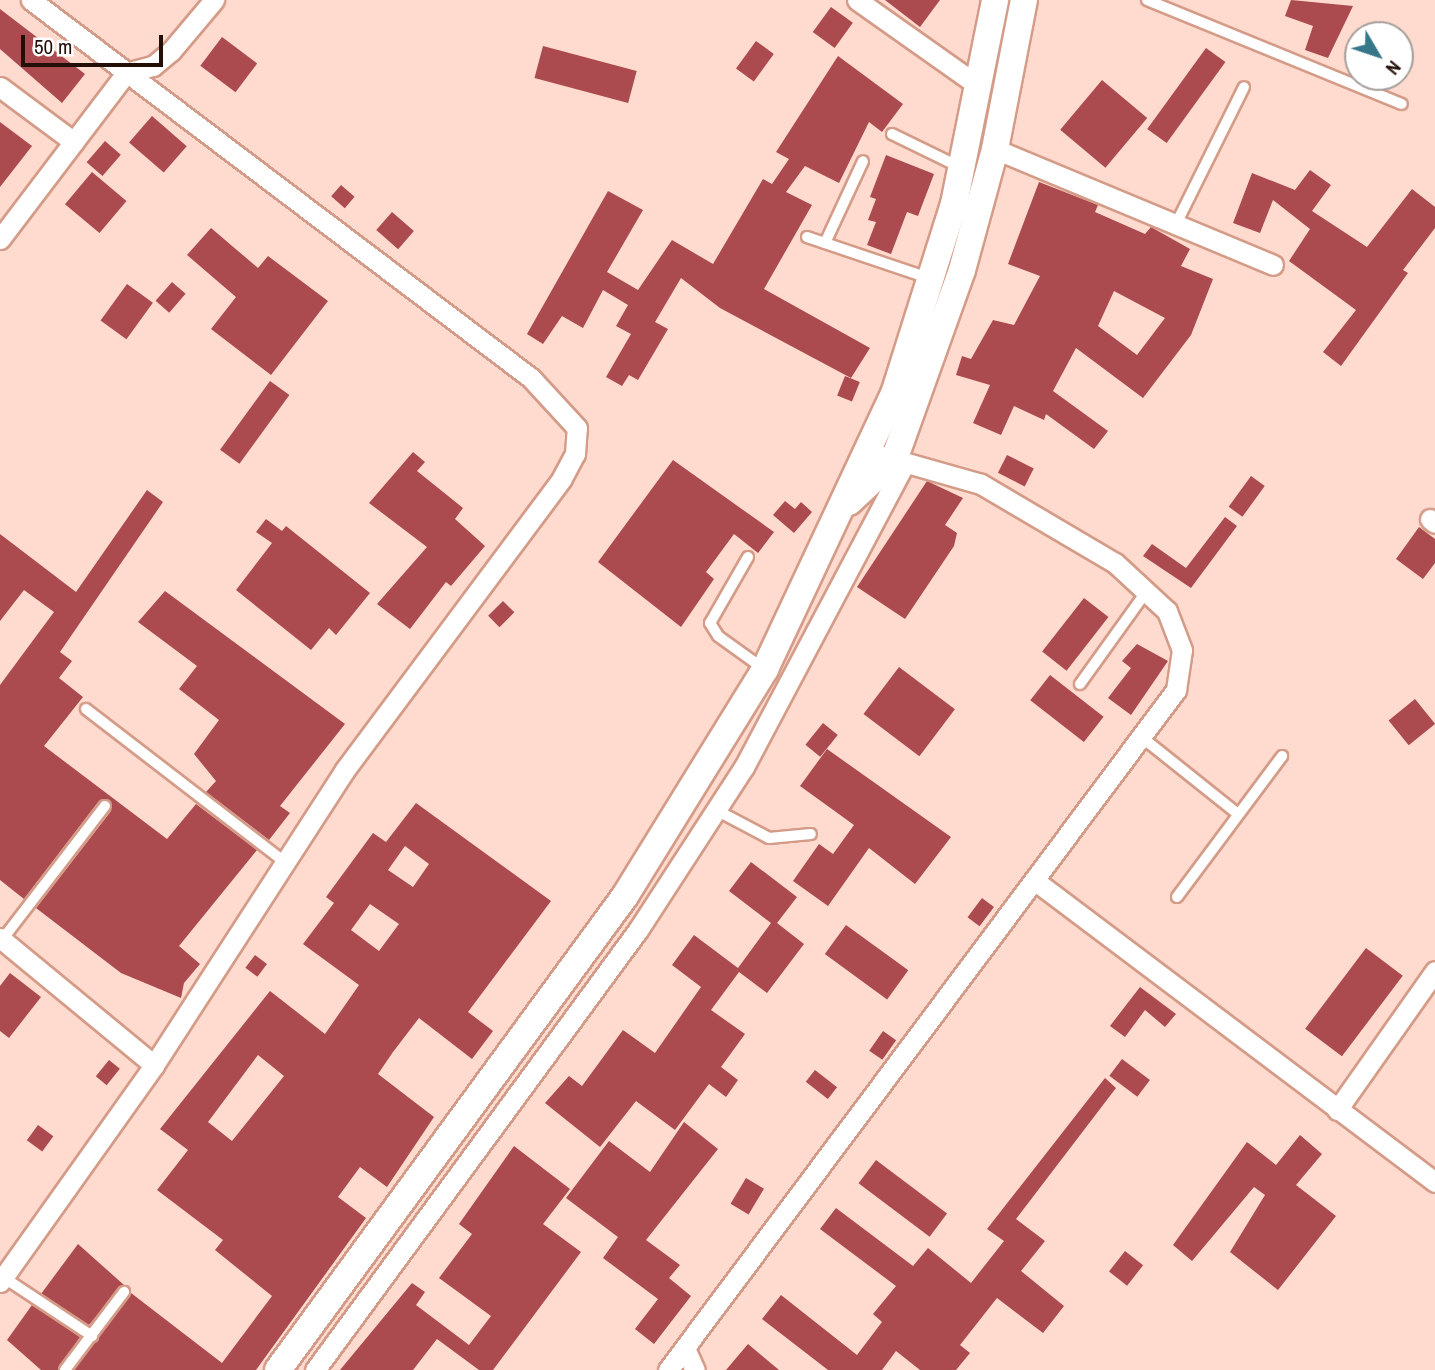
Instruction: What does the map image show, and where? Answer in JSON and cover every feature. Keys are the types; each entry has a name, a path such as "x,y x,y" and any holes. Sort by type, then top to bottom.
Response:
{"main road":[{"path":"278,1370 625,897 765,669 848,503 932,279 962,168 995,0"},
{"path":"848,503 900,461 962,270 995,149 1024,0"}],"street":[{"path":"2,1280 154,1065 288,864 344,771 562,478 575,454 577,428 531,378 32,0"},
{"path":"0,239 126,73 152,66 171,51 214,0"},
{"path":"857,0 979,86"},
{"path":"0,87 74,142"},
{"path":"995,149 1273,265"},
{"path":"668,1370 1034,880 1144,739 1176,690 1182,650 1167,611 1146,592 1059,526 992,489 869,450"},
{"path":"315,1370 638,930 716,810 900,461"},
{"path":"1034,880 1435,1182"},
{"path":"1,939 154,1065"},
{"path":"1337,1110 1435,971"},
{"path":"327,1304 352,1321"},
{"path":"685,1348 695,1370"}],"lane":[{"path":"1147,0 1402,104"},
{"path":"1175,226 1244,87"},
{"path":"892,134 962,168"},
{"path":"825,243 863,161"},
{"path":"807,237 932,279"},
{"path":"748,557 710,623 718,636 765,669"},
{"path":"1080,684 1146,592"},
{"path":"86,709 288,864"},
{"path":"1144,739 1238,814"},
{"path":"1177,897 1282,756"},
{"path":"1,939 105,806"},
{"path":"716,810 769,838 811,834"},
{"path":"2,1280 92,1336"},
{"path":"65,1370 124,1292"}],"building":[{"path":"885,0 940,0 920,27"},
{"path":"1291,0 1353,6 1328,58 1305,50 1313,26 1285,16"},
{"path":"831,7 853,23 835,48 813,32"},
{"path":"0,9 85,74 62,103 0,49"},
{"path":"222,37 257,63 235,92 200,66"},
{"path":"756,41 774,54 754,81 736,69"},
{"path":"543,46 637,71 628,103 534,78"},
{"path":"1206,48 1225,62 1167,143 1147,129"},
{"path":"838,56 903,104 882,132 869,122 839,183 805,166 786,192 812,205 764,289 870,348 851,378 720,308 681,278 655,322 668,329 638,380 629,375 622,386 606,377 631,334 616,326 628,305 603,290 583,328 562,316 543,344 527,334 608,191 643,210 607,272 638,290 672,240 713,264 763,179 772,184 789,159 776,152"},
{"path":"1102,80 1147,118 1105,168 1060,130"},
{"path":"152,116 187,146 164,173 129,142"},
{"path":"0,122 32,146 0,187"},
{"path":"105,141 121,155 102,176 87,162"},
{"path":"886,155 934,174 918,216 907,212 891,254 867,245 876,222 868,220 876,199 870,197"},
{"path":"1310,170 1331,185 1312,211 1367,247 1412,189 1435,207 1435,228 1403,270 1408,273 1341,366 1323,352 1356,310 1289,261 1310,229 1273,200 1260,233 1233,223 1252,173 1295,190"},
{"path":"92,172 126,201 99,233 65,204"},
{"path":"1039,182 1098,205 1095,212 1145,234 1151,227 1190,249 1181,266 1213,279 1191,335 1143,398 1076,348 1053,391 1108,431 1094,449 1046,414 1044,420 1014,406 1001,435 973,423 990,385 956,375 962,356 971,359 993,320 1014,325 1040,276 1008,264","holes":["1114,291 1165,318 1137,355 1098,326"]},
{"path":"341,185 355,197 345,208 331,196"},
{"path":"392,212 414,231 398,249 376,230"},
{"path":"211,228 258,268 268,256 328,301 271,375 211,329 236,297 187,255"},
{"path":"172,282 186,294 169,313 156,301"},
{"path":"127,284 153,303 126,339 101,320"},
{"path":"845,376 860,382 852,401 837,395"},
{"path":"270,381 289,395 239,464 220,450"},
{"path":"413,452 425,462 417,471 463,508 455,519 485,546 451,586 446,582 410,629 377,604 427,547 369,503"},
{"path":"1007,455 1034,469 1025,486 998,473"},
{"path":"673,460 774,532 758,553 734,534 706,572 714,579 681,627 598,562"},
{"path":"1251,476 1265,486 1242,517 1229,507"},
{"path":"927,481 963,498 945,525 957,533 954,546 905,619 857,587"},
{"path":"147,490 163,502 60,652 72,661 59,678 83,697 44,746 167,839 196,804 257,850 179,946 200,964 184,983 181,998 121,973 36,908 111,811 109,800 99,801 24,899 0,880 0,685 54,612 24,590 0,621 0,534 76,592"},
{"path":"785,501 795,509 801,502 812,512 794,533 773,515"},
{"path":"1225,517 1237,526 1191,588 1143,556 1152,544 1186,568"},
{"path":"266,519 282,531 286,526 370,593 336,635 329,628 311,650 236,590 272,543 256,532"},
{"path":"1419,527 1435,539 1435,563 1423,579 1396,559"},
{"path":"165,591 345,724 280,806 290,813 269,840 206,792 216,781 194,754 219,720 179,689 197,666 138,622"},
{"path":"1084,598 1108,617 1067,671 1042,652"},
{"path":"503,601 514,612 499,627 488,616"},
{"path":"1137,644 1168,661 1131,715 1108,698 1131,668 1122,661"},
{"path":"899,667 955,709 919,756 863,714"},
{"path":"1050,675 1104,717 1084,742 1030,700"},
{"path":"1415,699 1435,724 1409,745 1389,720"},
{"path":"823,723 838,735 820,757 805,745"},
{"path":"827,749 951,837 915,884 869,848 828,906 793,881 819,844 833,854 854,825 800,786"},
{"path":"416,803 551,901 468,1012 493,1031 472,1059 419,1018 393,1052 378,1074 434,1117 387,1187 360,1167 338,1197 366,1218 256,1370 74,1370 131,1293 222,1363 272,1296 215,1250 223,1240 157,1190 188,1150 160,1129 270,991 325,1034 359,985 303,944 334,903 326,897 373,833 386,842","holes":["405,846 429,864 413,887 388,870","370,904 399,924 379,951 351,930","258,1055 284,1076 232,1141 208,1122"]},
{"path":"751,862 797,897 777,923 804,944 767,993 739,972 711,1010 745,1034 721,1067 738,1080 726,1097 709,1084 675,1130 636,1101 600,1147 545,1103 569,1076 582,1086 623,1030 655,1053 701,987 672,965 694,935 738,968 771,923 729,891"},
{"path":"982,898 994,907 980,926 968,917"},
{"path":"846,925 908,970 887,999 825,954"},
{"path":"1366,948 1403,976 1342,1056 1305,1029"},
{"path":"255,955 267,964 257,977 245,968"},
{"path":"10,973 41,997 9,1038 0,1031 0,986"},
{"path":"1140,987 1176,1014 1165,1027 1145,1010 1125,1037 1110,1026"},
{"path":"883,1031 896,1040 882,1060 869,1051"},
{"path":"1122,1059 1150,1080 1137,1097 1109,1076"},
{"path":"109,1060 120,1069 107,1085 96,1076"},
{"path":"815,1070 837,1087 828,1099 806,1082"},
{"path":"1105,1078 1116,1088 1016,1219 1045,1241 1021,1271 1064,1306 1043,1333 997,1298 960,1345 970,1353 956,1370 920,1370 896,1351 882,1370 828,1370 762,1319 781,1295 857,1355 882,1322 873,1314 896,1286 820,1229 836,1208 913,1266 928,1248 971,1283 1004,1241 987,1229"},
{"path":"684,1122 718,1149 646,1240 680,1265 669,1278 691,1296 654,1344 635,1329 658,1299 603,1258 618,1237 566,1198 609,1141 650,1172"},
{"path":"38,1125 53,1136 42,1152 27,1140"},
{"path":"1300,1135 1322,1154 1296,1185 1336,1216 1278,1290 1230,1252 1265,1195 1254,1187 1192,1261 1173,1245 1247,1142 1276,1165"},
{"path":"514,1146 570,1189 543,1224 581,1252 493,1370 479,1370 437,1339 413,1370 340,1370 412,1283 425,1292 416,1305 469,1345 491,1316 439,1278 472,1234 459,1224"},
{"path":"876,1160 947,1214 930,1237 859,1183"},
{"path":"746,1178 764,1189 749,1215 731,1204"},
{"path":"78,1244 124,1285 89,1325 41,1294"},
{"path":"1125,1251 1143,1265 1127,1286 1109,1271"},
{"path":"32,1305 80,1337 58,1370 41,1370 7,1340"},
{"path":"748,1344 779,1370 726,1370"}]}
